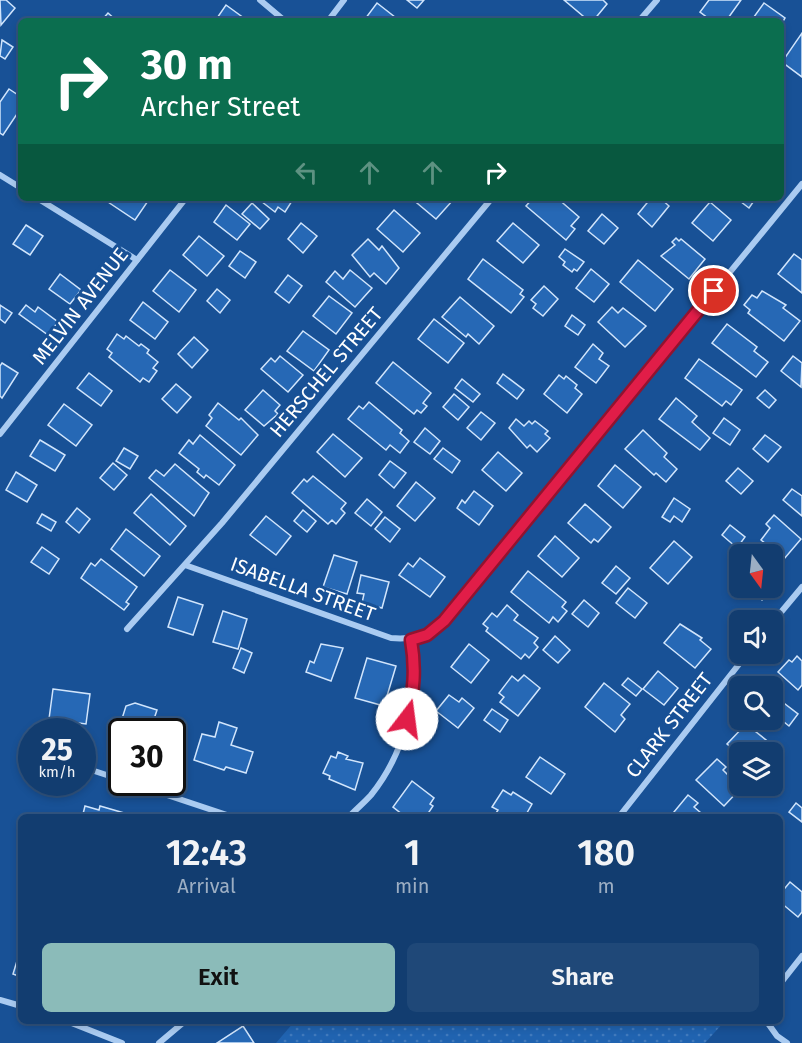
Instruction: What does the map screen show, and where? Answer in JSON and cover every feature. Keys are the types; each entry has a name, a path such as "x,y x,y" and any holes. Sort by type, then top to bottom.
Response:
{"street":[{"path":"260,0 281,18"},
{"path":"330,18 344,0"},
{"path":"642,18 657,0"},
{"path":"0,175 18,186"},
{"path":"352,814 369,797 392,762 415,687 416,667 411,640 427,635 444,621 802,184"},
{"path":"43,201 137,260"},
{"name":"MELVIN AVENUE","path":"1,430 184,201"},
{"name":"HERSCHEL STREET","path":"127,629 185,565 489,201"},
{"name":"ISABELLA STREET","path":"185,565 385,636 411,640"},
{"path":"782,610 802,587"},
{"name":"CLARK STREET","path":"621,814 739,664"},
{"path":"171,796 224,814"},
{"path":"783,980 802,956"},
{"path":"0,1000 18,1005"},
{"path":"74,1024 122,1043"},
{"path":"159,1043 182,1024"},
{"path":"768,1024 777,1036 787,1043"}],"shaded area":[{"path":"292,1024 722,1024 705,1043 276,1043"}],"building":[{"path":"0,0 6,0 15,8 1,25"},
{"path":"407,0 424,0 417,8"},
{"path":"564,0 603,0 607,4 595,18 585,18"},
{"path":"709,0 741,0 728,18 708,18 700,12"},
{"path":"377,3 396,18 366,18"},
{"path":"764,3 785,18 784,20 753,18"},
{"path":"226,5 244,18 217,18"},
{"path":"108,13 114,18 104,18"},
{"path":"802,33 802,77 784,64 784,59"},
{"path":"2,40 13,47 5,59 0,56"},
{"path":"9,89 18,95 18,112 3,135 0,133 0,102"},
{"path":"108,201 148,201 135,220"},
{"path":"261,201 292,201 285,212 278,207 275,212"},
{"path":"415,201 452,201 436,219"},
{"path":"530,201 560,201 579,217 571,226 575,229 566,240 526,206"},
{"path":"649,201 663,201 669,206 652,227 638,214"},
{"path":"740,201 754,201 749,208"},
{"path":"710,202 731,220 713,241 692,223"},
{"path":"252,203 269,219 260,229 242,214"},
{"path":"226,205 250,224 237,240 214,222"},
{"path":"394,210 420,233 403,252 377,229"},
{"path":"602,214 618,228 604,244 588,231"},
{"path":"301,223 317,236 303,253 288,239"},
{"path":"513,223 539,245 523,263 497,241"},
{"path":"26,225 43,236 30,255 13,244"},
{"path":"199,236 224,256 207,276 183,255"},
{"path":"676,238 679,241 681,239 705,259 689,279 661,256 675,245 672,242"},
{"path":"368,239 379,250 382,246 399,268 386,284 374,273 370,277 352,255"},
{"path":"565,249 584,262 577,271 574,269 572,272 563,265 565,262 559,257"},
{"path":"240,251 256,262 245,278 229,266"},
{"path":"794,254 802,260 802,293 778,274"},
{"path":"483,259 523,290 520,294 524,297 511,313 468,279"},
{"path":"638,260 673,289 655,311 620,282"},
{"path":"591,269 609,284 594,302 576,288"},
{"path":"170,270 196,290 179,312 153,291"},
{"path":"350,270 372,288 355,307 326,282 335,271 343,279"},
{"path":"60,274 81,290 70,304 49,289"},
{"path":"288,275 302,286 289,303 275,292"},
{"path":"544,286 558,299 543,316 533,308 536,304 531,300"},
{"path":"217,289 230,300 220,313 207,301"},
{"path":"762,291 786,305 783,308 800,321 784,341 748,313 750,310 744,305 752,295 757,298"},
{"path":"329,296 352,313 336,334 313,316"},
{"path":"460,297 494,326 479,344 468,334 466,337 442,317"},
{"path":"143,302 168,322 155,339 130,320"},
{"path":"0,305 12,313 5,323 0,319"},
{"path":"26,305 35,312 38,307 58,322 48,335 19,314"},
{"path":"612,307 618,313 623,308 646,326 625,347 598,322"},
{"path":"572,315 585,325 578,335 565,326"},
{"path":"434,319 464,343 448,363 418,339"},
{"path":"727,324 757,347 754,351 768,362 756,377 712,343"},
{"path":"303,331 329,350 314,371 287,351"},
{"path":"117,334 124,339 126,336 139,346 141,344 149,350 147,353 158,362 153,368 157,371 149,382 143,378 140,382 109,357 112,353 107,349"},
{"path":"194,337 208,350 192,368 178,354"},
{"path":"593,344 603,353 599,359 609,366 596,383 575,367"},
{"path":"280,356 303,375 288,392 261,369 271,358 275,362"},
{"path":"793,356 802,363 801,387 781,371"},
{"path":"699,359 742,390 731,405 726,401 722,406 685,378"},
{"path":"393,362 431,393 423,403 427,406 421,413 417,410 414,414 376,383"},
{"path":"2,363 18,373 2,398 0,396 0,366"},
{"path":"89,373 112,391 101,406 77,388"},
{"path":"503,374 524,390 517,399 497,383"},
{"path":"559,375 564,379 566,376 577,385 575,388 582,394 567,413 544,394"},
{"path":"462,379 480,394 473,402 455,388"},
{"path":"176,384 191,397 177,413 162,399"},
{"path":"263,390 280,405 275,411 278,414 264,426 245,410"},
{"path":"765,390 776,400 769,408 757,398"},
{"path":"454,394 469,407 458,420 443,407"},
{"path":"676,398 697,416 692,422 710,438 700,450 659,419"},
{"path":"369,402 402,430 400,433 409,441 400,453 390,445 386,450 348,419 359,406 363,409"},
{"path":"218,403 239,420 241,418 258,435 241,455 206,426 212,418 209,415"},
{"path":"64,404 92,425 76,446 48,425"},
{"path":"481,412 495,423 481,440 467,428"},
{"path":"724,418 740,430 730,445 713,433"},
{"path":"516,419 524,426 529,421 532,424 535,421 548,431 545,434 550,438 537,452 530,445 527,448 509,428"},
{"path":"425,428 440,441 430,454 414,442"},
{"path":"643,430 667,453 664,457 677,469 666,482 656,473 654,475 625,449"},
{"path":"333,434 362,458 345,477 317,452"},
{"path":"200,435 235,465 219,485 206,475 204,478 197,472 199,469 179,453 189,440 193,444"},
{"path":"765,435 781,447 768,462 753,449"},
{"path":"40,440 65,455 55,471 30,456"},
{"path":"124,448 138,456 130,469 116,461"},
{"path":"443,448 460,461 452,473 434,459"},
{"path":"498,452 522,473 506,491 482,470"},
{"path":"390,461 406,473 394,488 379,475"},
{"path":"113,463 127,475 114,490 100,478"},
{"path":"175,464 209,493 194,516 149,478 156,470 164,476"},
{"path":"615,465 641,487 623,508 598,486"},
{"path":"738,468 753,481 741,494 726,481"},
{"path":"16,472 37,485 27,502 6,490"},
{"path":"313,476 346,503 341,509 345,513 336,524 332,520 328,524 292,493 304,479 307,482"},
{"path":"416,482 435,498 415,521 397,506"},
{"path":"792,489 802,496 802,516 783,500"},
{"path":"474,491 493,506 479,525 457,508 462,500 465,503"},
{"path":"151,494 186,526 170,545 134,513"},
{"path":"674,498 690,509 682,522 674,516 670,522 662,517"},
{"path":"367,499 382,512 371,526 355,513"},
{"path":"585,504 611,527 598,542 594,539 591,543 568,523"},
{"path":"77,508 90,519 79,533 66,522"},
{"path":"303,510 316,521 307,532 294,521"},
{"path":"42,514 56,522 51,531 37,523"},
{"path":"774,515 801,539 784,559 783,544 766,544 761,540 770,528 766,524"},
{"path":"266,516 291,536 276,555 250,535"},
{"path":"385,517 400,529 390,542 375,529"},
{"path":"730,525 745,537 740,544 732,544 722,535"},
{"path":"126,529 160,556 144,576 111,549"},
{"path":"555,536 579,558 562,577 538,556"},
{"path":"674,541 692,557 668,584 650,568"},
{"path":"42,547 59,559 49,574 31,562"},
{"path":"334,555 357,562 347,594 323,587"},
{"path":"420,558 445,577 430,597 399,575 408,563 413,567"},
{"path":"101,559 137,587 126,602 129,604 124,610 81,578 91,563 95,566"},
{"path":"616,566 630,578 616,594 602,583"},
{"path":"528,571 566,602 562,607 567,611 558,622 553,617 549,623 511,592"},
{"path":"361,575 389,582 382,608 362,603 364,594 357,593"},
{"path":"628,588 647,603 635,618 616,603"},
{"path":"178,597 203,605 193,635 168,627"},
{"path":"584,600 599,613 588,627 572,614"},
{"path":"507,605 518,615 514,620 538,638 534,643 538,647 529,658 525,654 521,659 486,631 488,628 483,624 492,613 497,617"},
{"path":"223,611 247,619 238,649 213,642"},
{"path":"680,624 702,638 700,640 711,649 695,668 664,643"},
{"path":"555,636 570,650 558,663 543,650"},
{"path":"321,644 343,648 331,681 306,672 310,661 314,663"},
{"path":"469,644 489,660 471,683 451,667"},
{"path":"241,648 252,653 244,673 233,668"},
{"path":"797,656 802,661 802,685 798,690 778,672 789,660 792,662"},
{"path":"367,658 396,666 384,706 355,698"},
{"path":"658,671 678,688 664,705 643,689"},
{"path":"524,675 540,688 518,716 500,702 504,697 499,693 512,676 518,681"},
{"path":"628,678 642,689 636,696 622,685"},
{"path":"604,683 630,704 621,715 625,719 615,732 585,707"},
{"path":"53,689 90,694 87,718 49,718"},
{"path":"449,695 459,702 462,698 474,708 458,728 436,711"},
{"path":"783,702 798,714 789,726 783,721"},
{"path":"135,703 157,710 154,718 122,718 126,706"},
{"path":"492,709 508,720 500,732 484,720"},
{"path":"219,722 237,728 231,745 253,752 246,773 226,767 224,770 194,760 202,734 215,737"},
{"path":"740,730 754,730 769,742 729,742 729,746 727,744"},
{"path":"338,752 348,756 346,759 363,763 355,790 329,779 330,776 323,773 331,756 336,758"},
{"path":"540,757 565,774 551,794 526,777"},
{"path":"717,759 726,767 723,770 729,776 729,796 733,796 724,806 696,780"},
{"path":"412,781 434,798 430,804 433,806 428,814 402,814 393,807"},
{"path":"503,790 511,795 513,792 532,804 526,814 496,814 498,810 492,807"},
{"path":"688,795 698,803 694,807 702,814 672,814"},
{"path":"796,803 802,808 802,822 789,812"},
{"path":"85,806 99,810 100,806 128,814 83,814"},
{"path":"790,882 802,892 802,912 798,917 783,904 783,890"},
{"path":"18,958 18,976 13,974"},
{"path":"243,1026 254,1043 217,1043"}],"route":[{"path":"407,719 415,687 416,667 411,640 427,635 444,621 714,291"}]}
